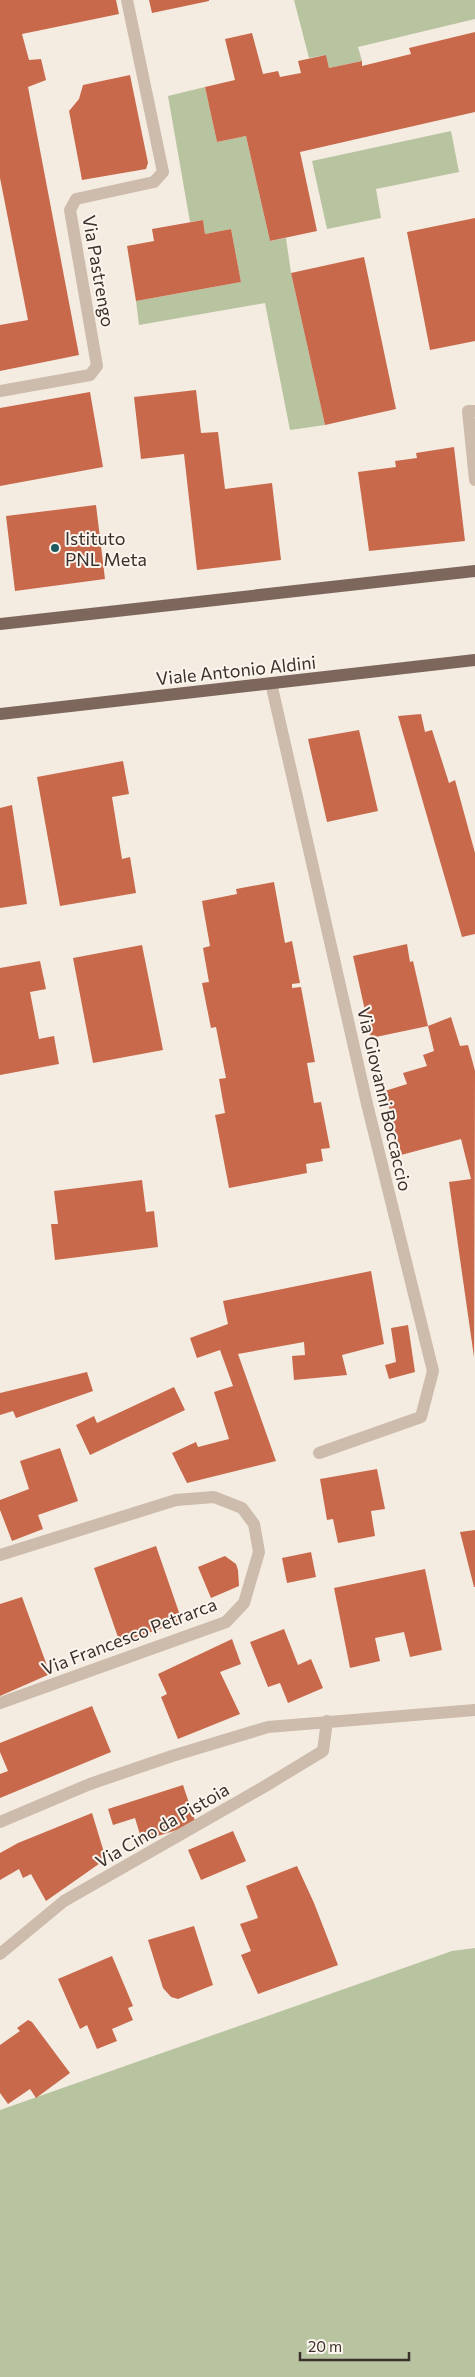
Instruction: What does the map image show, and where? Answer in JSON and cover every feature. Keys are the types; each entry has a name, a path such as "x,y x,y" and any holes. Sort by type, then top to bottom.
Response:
{"main road":[{"path":"0,624 475,571"},
{"name":"Viale Antonio Aldini","path":"0,714 475,660"}],"street":[{"name":"Via Pastrengo","path":"0,391 90,375 97,366 70,210 76,199 154,182 163,172 127,0"},
{"path":"475,411 468,411 475,480"},
{"name":"Via Giovanni Boccaccio","path":"271,684 367,1104 432,1371 421,1417 319,1453"},
{"name":"Via Francesco Petrarca","path":"0,1555 176,1500 214,1497 242,1508 254,1524 259,1552 244,1603 226,1622 0,1703"},
{"path":"0,1822 90,1784 172,1756 268,1727 475,1710"},
{"name":"Via Cino da Pistoia","path":"0,1954 64,1901 323,1751 327,1721"}],"green space":[{"path":"294,0 475,0 475,19 358,47 362,61 329,68 326,55 309,58"},
{"path":"205,87 217,142 246,136 270,241 286,238 291,273 325,425 290,430 265,303 139,325 136,301 241,282 231,229 205,234 203,220 190,222 168,96"},
{"path":"451,131 459,172 376,189 381,218 327,229 312,161"},
{"path":"475,1948 475,2377 0,2377 0,2110 452,1951"}],"building":[{"path":"0,0 116,0 119,14 22,34 29,60 41,59 46,80 28,87 79,355 0,371 0,325 28,320 0,178"},
{"path":"149,0 209,0 209,1 152,13"},
{"path":"475,32 475,112 300,152 317,231 270,241 246,136 217,142 205,87 235,80 225,39 252,33 263,74 278,71 280,77 301,73 298,61 326,55 329,68 362,61 362,66 411,54 409,48"},
{"path":"130,75 148,163 146,169 82,180 69,111 79,99 83,85"},
{"path":"475,218 475,341 430,350 407,232"},
{"path":"203,220 205,234 231,229 241,282 136,301 127,246 154,241 152,229"},
{"path":"364,257 396,409 325,425 291,273"},
{"path":"196,390 201,433 218,432 225,489 272,483 281,560 197,570 184,454 141,459 134,397"},
{"path":"90,392 103,467 0,486 0,408"},
{"path":"454,447 465,541 369,551 358,472 396,467 395,461 417,458 416,453"},
{"name":"Istituto PNL Meta","path":"96,505 105,579 15,591 6,516"},
{"path":"421,714 425,732 432,730 449,783 455,780 475,853 475,934 462,937 398,716"},
{"path":"359,730 378,811 327,822 308,739"},
{"path":"123,761 129,794 112,797 122,859 130,857 136,893 60,906 37,777"},
{"path":"12,805 27,904 0,908 0,808"},
{"path":"274,882 285,943 292,941 300,983 292,984 292,988 301,987 315,1062 307,1063 314,1103 321,1102 330,1148 321,1149 323,1161 306,1164 307,1173 229,1188 215,1115 225,1113 219,1079 226,1078 216,1027 211,1028 202,983 209,982 203,948 210,946 202,901 237,894 236,889"},
{"path":"407,944 410,962 413,961 428,1026 371,1038 353,956"},
{"path":"142,945 163,1050 93,1063 73,958"},
{"path":"40,961 46,989 30,992 39,1039 54,1036 59,1064 0,1075 0,968"},
{"path":"451,1017 460,1046 468,1045 475,1071 474,1357 449,1182 471,1179 461,1139 401,1155 385,1091 407,1084 403,1073 427,1066 423,1055 434,1051 428,1026"},
{"path":"142,1180 146,1212 154,1211 158,1247 55,1260 51,1224 58,1224 54,1191"},
{"path":"371,1271 384,1344 342,1355 347,1375 294,1380 292,1356 305,1355 304,1342 238,1354 276,1461 187,1483 172,1453 196,1442 198,1447 229,1439 214,1392 233,1386 220,1350 197,1358 190,1338 228,1324 223,1301"},
{"path":"408,1325 415,1372 389,1379 385,1365 396,1362 391,1328"},
{"path":"87,1372 93,1391 16,1418 13,1411 0,1415 0,1393"},
{"path":"174,1387 185,1410 90,1455 76,1425 94,1416 97,1423"},
{"path":"60,1448 78,1501 38,1515 43,1529 12,1541 0,1510 0,1500 29,1489 20,1461"},
{"path":"377,1469 385,1509 371,1511 375,1536 338,1543 333,1519 327,1520 320,1479"},
{"path":"475,1530 475,1587 474,1587 460,1532"},
{"path":"156,1546 182,1621 120,1643 94,1568"},
{"path":"311,1552 316,1577 287,1583 282,1558"},
{"path":"225,1556 236,1564 239,1586 211,1598 198,1567"},
{"path":"425,1569 442,1650 410,1657 404,1632 375,1638 380,1661 350,1668 334,1588"},
{"path":"22,1597 50,1674 0,1696 0,1604"},
{"path":"284,1629 298,1665 311,1659 323,1688 288,1703 280,1683 268,1687 250,1642"},
{"path":"232,1639 241,1664 220,1672 240,1714 178,1739 161,1697 167,1694 158,1674"},
{"path":"92,1706 111,1752 0,1798 0,1774 8,1771 0,1752 0,1743"},
{"path":"183,1785 196,1824 142,1841 135,1818 113,1825 108,1809"},
{"path":"92,1813 106,1859 46,1901 31,1874 23,1878 19,1869 0,1880 0,1853 18,1843"},
{"path":"233,1831 246,1861 201,1880 188,1850"},
{"path":"297,1866 314,1903 338,1965 258,1994 241,1955 251,1951 240,1924 258,1918 246,1886"},
{"path":"194,1926 213,1985 178,1999 171,1997 163,1988 148,1940"},
{"path":"112,1956 133,2006 128,2008 133,2020 112,2029 117,2041 97,2049 87,2025 80,2029 58,1979"},
{"path":"28,2020 32,2022 70,2073 36,2098 30,2089 8,2104 0,2093 0,2045 20,2031 17,2028"}],"place":[{"name":"Istituto PNL Meta","path":"55,548"}]}
